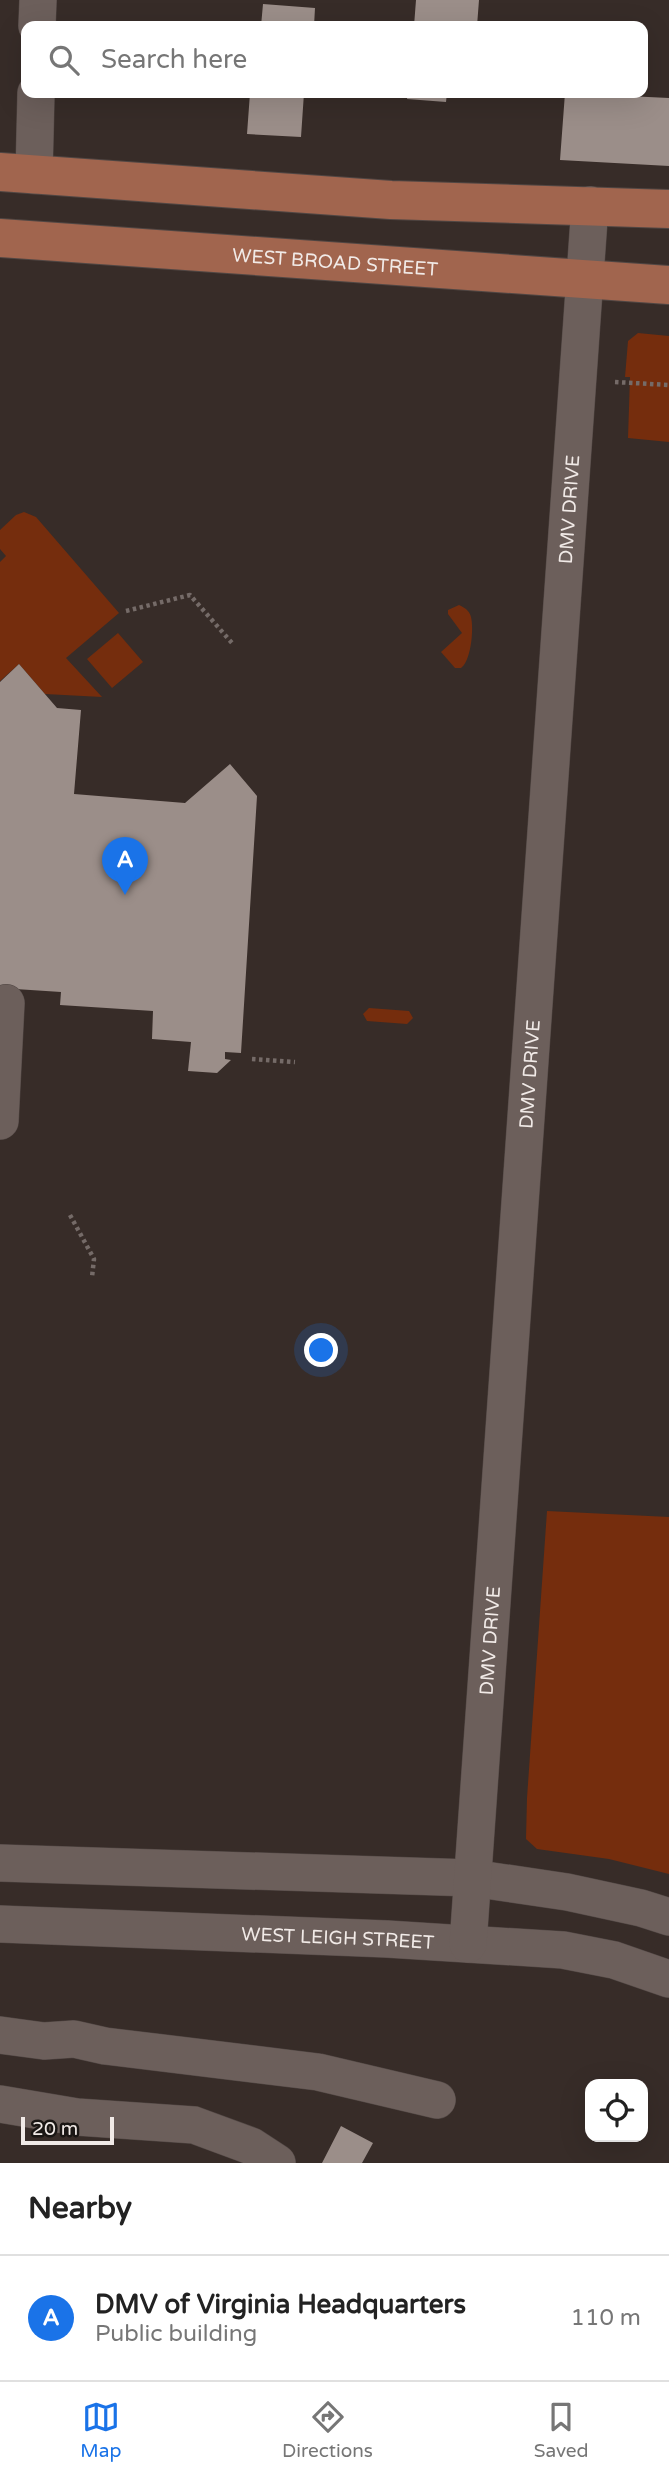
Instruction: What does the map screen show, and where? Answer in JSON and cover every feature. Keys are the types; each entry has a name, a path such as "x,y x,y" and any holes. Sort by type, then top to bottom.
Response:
{"main road":[{"path":"17,173 391,200 669,209"},
{"name":"WEST BROAD STREET","path":"0,239 669,285"}],"street":[{"path":"37,21 38,0"},
{"path":"17,173 35,98"},
{"name":"DMV DRIVE","path":"468,1944 590,205"},
{"path":"0,1121 6,1003"},
{"path":"0,1863 472,1878 567,1892 669,1917"},
{"name":"WEST LEIGH STREET","path":"0,1924 563,1950 614,1960 669,1979"},
{"path":"0,2035 44,2041 74,2039 105,2046 318,2072 437,2100"},
{"path":"0,2104 77,2117 194,2125 251,2146 277,2163"}],"path":[{"path":"615,383 669,385"},
{"path":"126,611 190,595 232,643"},
{"path":"252,1059 295,1062"},
{"path":"70,1215 94,1259 92,1277"}],"shaded area":[{"path":"638,333 669,336 669,442 628,438 630,377 625,377 628,341"},
{"path":"24,512 36,517 119,613 66,658 102,697 45,694 19,664 0,681 0,562 6,556 0,549 0,530 16,515"},
{"path":"459,605 470,615 472,637 467,659 461,668 455,668 441,652 462,633 448,614 448,610"},
{"path":"118,633 143,662 112,688 87,659"},
{"path":"369,1008 409,1011 413,1018 407,1024 367,1021 363,1014"},
{"path":"547,1511 669,1517 669,1874 609,1859 537,1849 526,1839"}],"building":[{"path":"416,0 479,0 477,21 414,21"},
{"path":"263,4 315,8 314,21 261,21"},
{"path":"250,98 304,98 301,137 247,134"},
{"path":"407,98 446,98 446,102"},
{"path":"565,98 669,98 669,166 560,160"},
{"path":"19,664 57,708 81,710 74,794 185,803 230,764 257,796 241,1053 225,1052 225,1059 231,1060 217,1073 188,1071 191,1042 152,1039 153,1011 60,1005 61,992 0,988 0,682"},
{"path":"341,2126 373,2143 362,2163 322,2163"}],"place":[{"name":"DMV of Virginia Headquarters","path":"125,895"}]}
